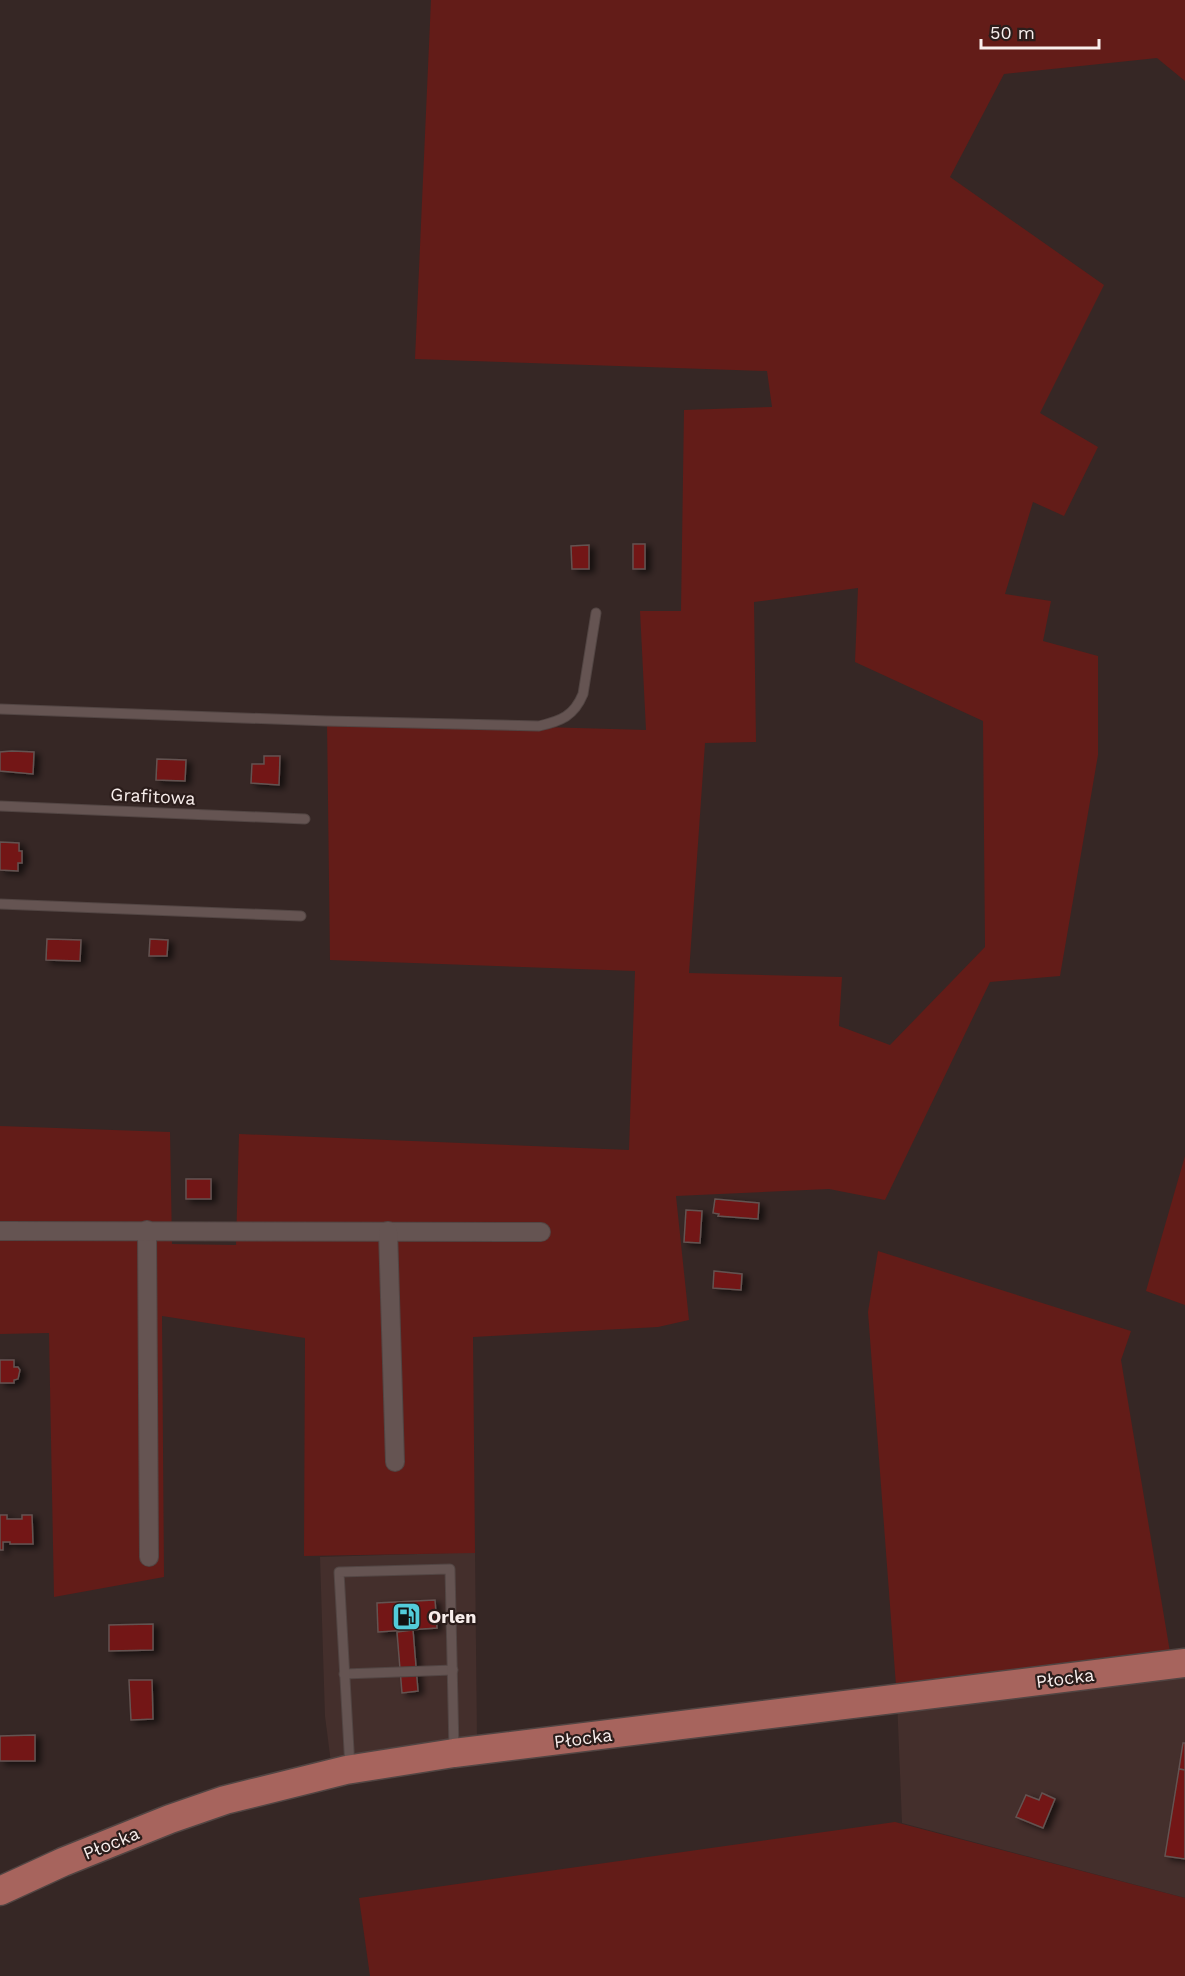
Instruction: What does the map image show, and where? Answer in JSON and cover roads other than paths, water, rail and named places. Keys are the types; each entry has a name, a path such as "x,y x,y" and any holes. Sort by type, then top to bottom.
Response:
{"main road":[{"name":"Płocka","path":"0,1891 63,1862 181,1815 279,1785 350,1769 454,1753 1185,1663"}],"street":[{"path":"147,1230 149,1557"},
{"path":"0,1231 541,1232"},
{"path":"388,1231 394,1462"}],"lane":[{"path":"0,709 539,726 556,722 568,716 578,707 583,694 596,613"},
{"name":"Grafitowa","path":"0,806 305,819"},
{"path":"0,904 301,916"},
{"path":"350,1769 339,1572 450,1569 454,1753"},
{"path":"344,1674 453,1670"}],"place":[{"name":"Orlen","path":"407,1616"}]}
